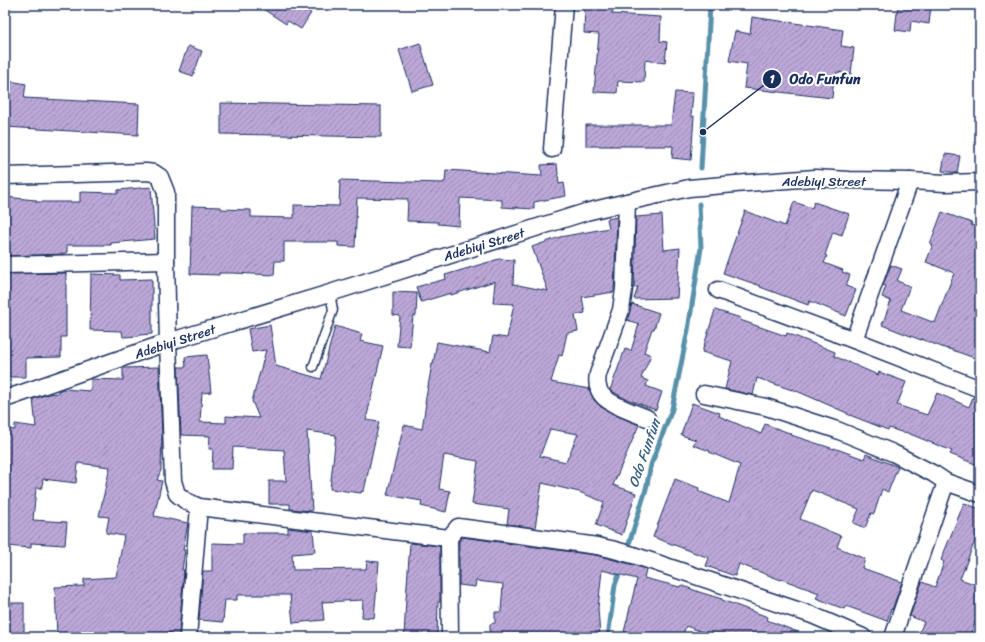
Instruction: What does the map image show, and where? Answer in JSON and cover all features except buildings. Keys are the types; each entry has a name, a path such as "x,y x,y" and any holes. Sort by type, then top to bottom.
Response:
{"street":[{"path":"552,149 564,5"},
{"path":"5,176 146,172 154,173 160,177 166,192 166,261 173,481 177,494 186,502 199,507 449,538"},
{"name":"Adebiyi Street","path":"5,399 168,342 330,293 586,212 689,188 815,178 945,183 980,182"},
{"path":"854,340 910,181"},
{"path":"627,202 624,289 621,310 598,374 597,382 599,391 605,399 647,418"},
{"path":"5,265 166,261"},
{"path":"718,290 854,340 980,389"},
{"path":"704,394 766,407 837,430 893,453 946,482 980,494"},
{"path":"893,637 946,482"},
{"path":"188,637 199,507"},
{"path":"450,637 449,538 458,527 611,549 812,615 863,637"}],"lane":[{"path":"313,367 332,310 330,293"}],"waterway":[{"name":"Odo Funfun","path":"701,168 710,5"},
{"name":"Odo Funfun","path":"629,544 646,489 651,465 672,409 688,330 701,248 699,204"},
{"name":"Odo Funfun","path":"608,637 615,585 625,558"}],"place":[{"name":"Odo Funfun","path":"703,132"}]}
